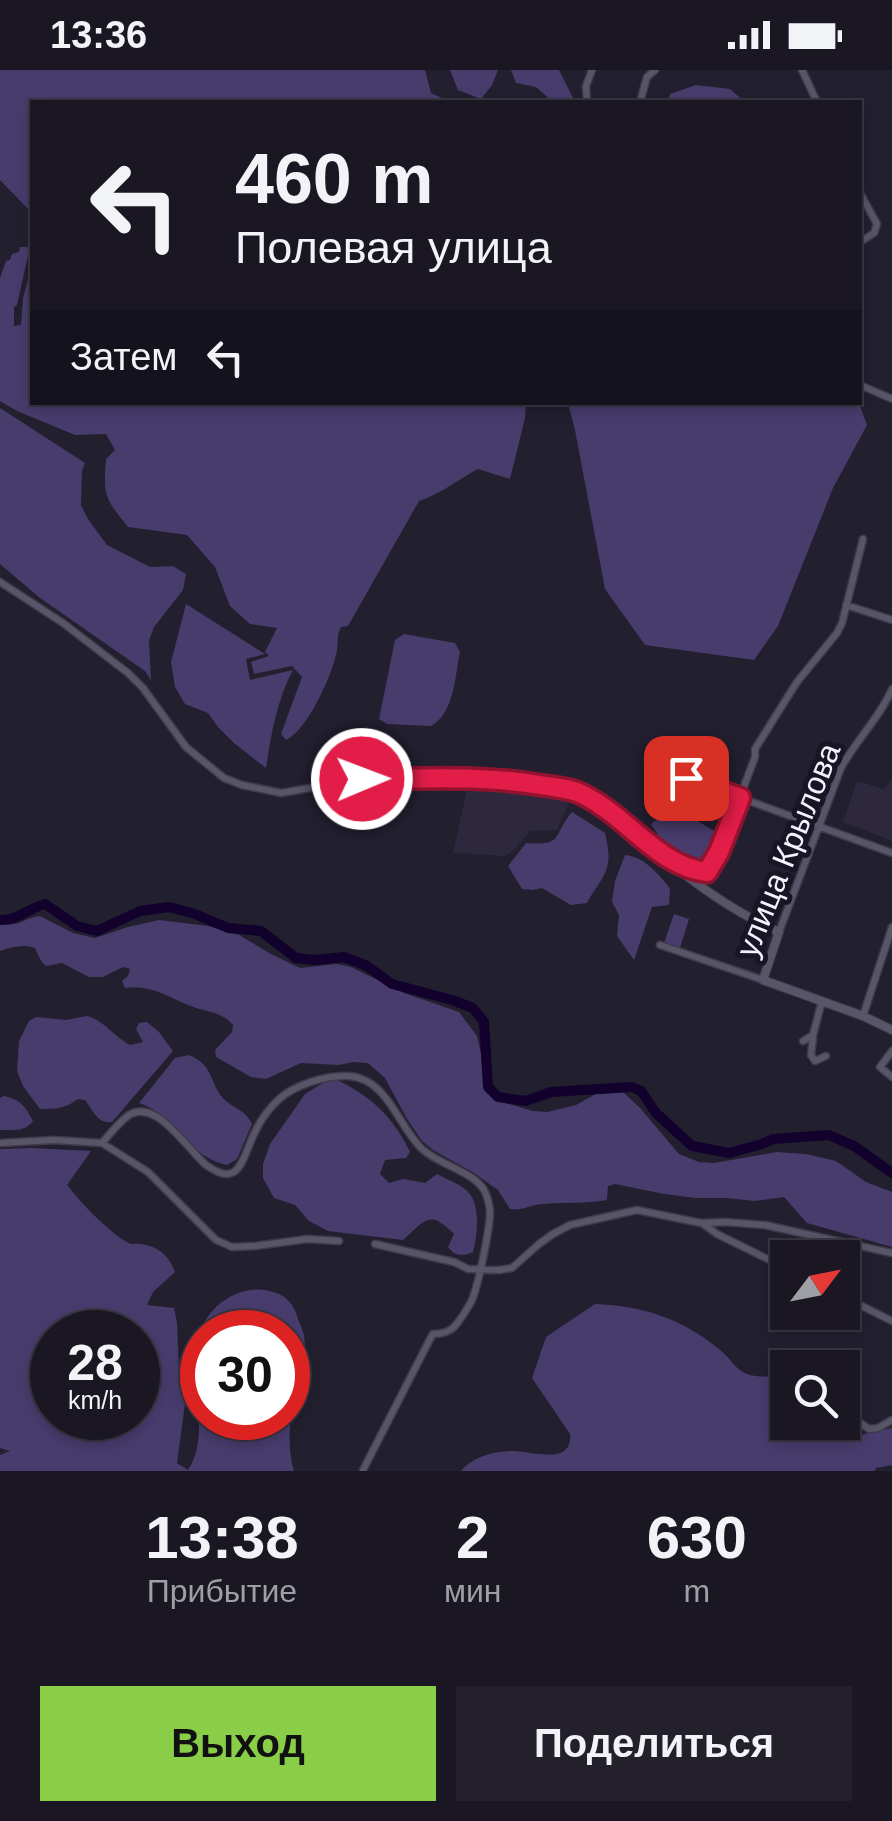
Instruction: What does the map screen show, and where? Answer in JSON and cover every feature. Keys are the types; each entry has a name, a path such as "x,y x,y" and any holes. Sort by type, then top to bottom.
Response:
{"street":[{"path":"587,100 586,86 592,70"},
{"path":"641,100 647,77 655,70"},
{"path":"802,70 815,100"},
{"path":"862,197 877,224 874,233 862,241"},
{"path":"862,387 892,399"},
{"path":"661,856 707,872 719,852 755,749 797,682 837,633 862,539"},
{"path":"0,582 128,672 186,748 224,778 281,793 366,779 484,777 574,791 627,823 682,873 751,920 779,932"},
{"path":"846,605 892,620"},
{"name":"улица Крылова","path":"764,980 841,768 892,689"},
{"path":"686,778 892,853"},
{"path":"863,1016 892,927"},
{"path":"660,944 863,1016 892,1030"},
{"path":"822,1001 811,1055 815,1061 826,1056"},
{"path":"804,1041 813,1035"},
{"path":"892,1051 880,1067 892,1077"},
{"path":"102,1142 129,1115 150,1112 214,1170 234,1172 257,1126 278,1100 293,1089 329,1077 361,1078 377,1087 421,1148 477,1181 485,1192 490,1212 472,1300 453,1329 433,1334 362,1470"},
{"path":"0,1143 102,1142 148,1172 216,1240 232,1246 307,1239 340,1242"},
{"path":"376,1244 454,1262 468,1269 499,1270 512,1268 552,1234 570,1226 637,1210 701,1223 764,1225 891,1253"},
{"path":"701,1223 770,1260"},
{"path":"860,1305 892,1321"},
{"path":"860,1423 868,1429 878,1428 892,1420"}],"shaded area":[{"path":"0,70 425,70 431,93 443,100 30,100 30,211 0,180"},
{"path":"450,70 498,70 481,99 458,90"},
{"path":"511,70 559,70 574,100 551,100 536,87 516,83"},
{"path":"696,85 730,89 743,100 668,100 670,94"},
{"path":"20,247 29,251 14,307 14,326 21,325 30,272 30,405 526,405 510,479 478,469 419,501 348,626 341,627 335,660 318,701 302,726 286,740 281,734 302,677 292,666 254,674 251,662 269,656 265,652 277,628 250,624 230,606 215,567 187,535 128,527 110,503 106,490 106,459 115,450 106,434 75,435 0,401 0,278 6,261"},
{"path":"569,405 860,405 867,425 833,488 778,626 754,660 645,645 605,589"},
{"path":"0,408 85,463 81,505 107,545 150,567 173,566 186,574 183,590 154,627 149,641 151,680 145,671 40,598 0,564"},
{"path":"186,604 265,654 246,659 250,680 293,670 279,705 266,768 235,744 208,713 185,704 175,687 171,662"},
{"path":"404,634 455,643 460,652 449,704 431,726 387,724 379,719 395,640"},
{"path":"892,779 892,841 843,822 857,781 884,789"},
{"path":"468,784 571,798 557,830 530,831 505,856 453,853"},
{"path":"674,806 717,833 701,867 668,850 651,824"},
{"path":"572,812 605,833 609,856 606,871 587,903 571,905 542,888 522,889 508,866 526,843 546,843 556,838"},
{"path":"625,855 645,862 670,888 669,905 652,907 634,960 617,936 619,915 612,902"},
{"path":"674,914 689,919 680,948 664,943"},
{"path":"40,916 73,933 95,938 159,920 208,926 239,935 300,968 337,964 351,967 404,993 459,1012 477,1036 484,1085 498,1101 547,1112 576,1105 601,1091 623,1092 679,1154 699,1162 777,1152 836,1161 866,1182 892,1192 892,1247 807,1223 784,1197 755,1201 696,1198 615,1184 608,1186 607,1200 510,1209 498,1190 422,1141 385,1078 368,1063 301,1063 266,1079 251,1077 216,1057 215,1050 232,1032 229,1020 158,992 125,988 122,981 130,969 123,967 103,977 89,977 62,963 46,966 35,948 0,951 0,923 17,924"},
{"path":"87,1016 130,1045 143,1042 136,1029 139,1023 147,1022 173,1051 112,1122 99,1119 85,1100 40,1109 17,1071 19,1041 29,1021 36,1017 66,1020"},
{"path":"189,1055 204,1065 221,1095 252,1124 237,1159 227,1165 202,1154 163,1117 139,1103 175,1058"},
{"path":"337,1080 380,1109 410,1152 406,1158 385,1160 380,1174 389,1183 403,1179 425,1183 437,1174 471,1195 477,1219 473,1252 453,1252 448,1247 454,1234 433,1220 423,1223 403,1240 328,1231 309,1221 295,1205 274,1198 263,1178 270,1144 305,1094"},
{"path":"4,1096 25,1108 33,1121 30,1125 0,1130 0,1098"},
{"path":"0,1149 91,1151 67,1185 117,1236 162,1252 175,1272 153,1292 147,1305 174,1308 177,1323 180,1440 177,1463 188,1470 198,1440 290,1440 294,1471 0,1471 0,1455 10,1451 0,1448"},
{"path":"249,1290 269,1291 288,1300 294,1310 215,1310 225,1300"},
{"path":"595,1304 661,1316 705,1338 746,1374 770,1377 770,1440 860,1440 860,1435 892,1428 892,1465 875,1471 461,1471 477,1459 498,1452 550,1454 565,1450 569,1444 570,1434 532,1378 546,1337"}],"waterway":[{"path":"0,920 45,904 77,926 97,931 140,911 169,907 228,928 261,931 296,958 344,957 367,966 392,984 473,1008 484,1022 488,1087 498,1097 526,1101 551,1092 632,1087 641,1091 656,1113 692,1146 729,1153 773,1139 829,1135 854,1146 892,1173"}],"route":[{"path":"362,779 484,777 574,791 627,823 661,856 707,872 740,798 686,778"}]}
